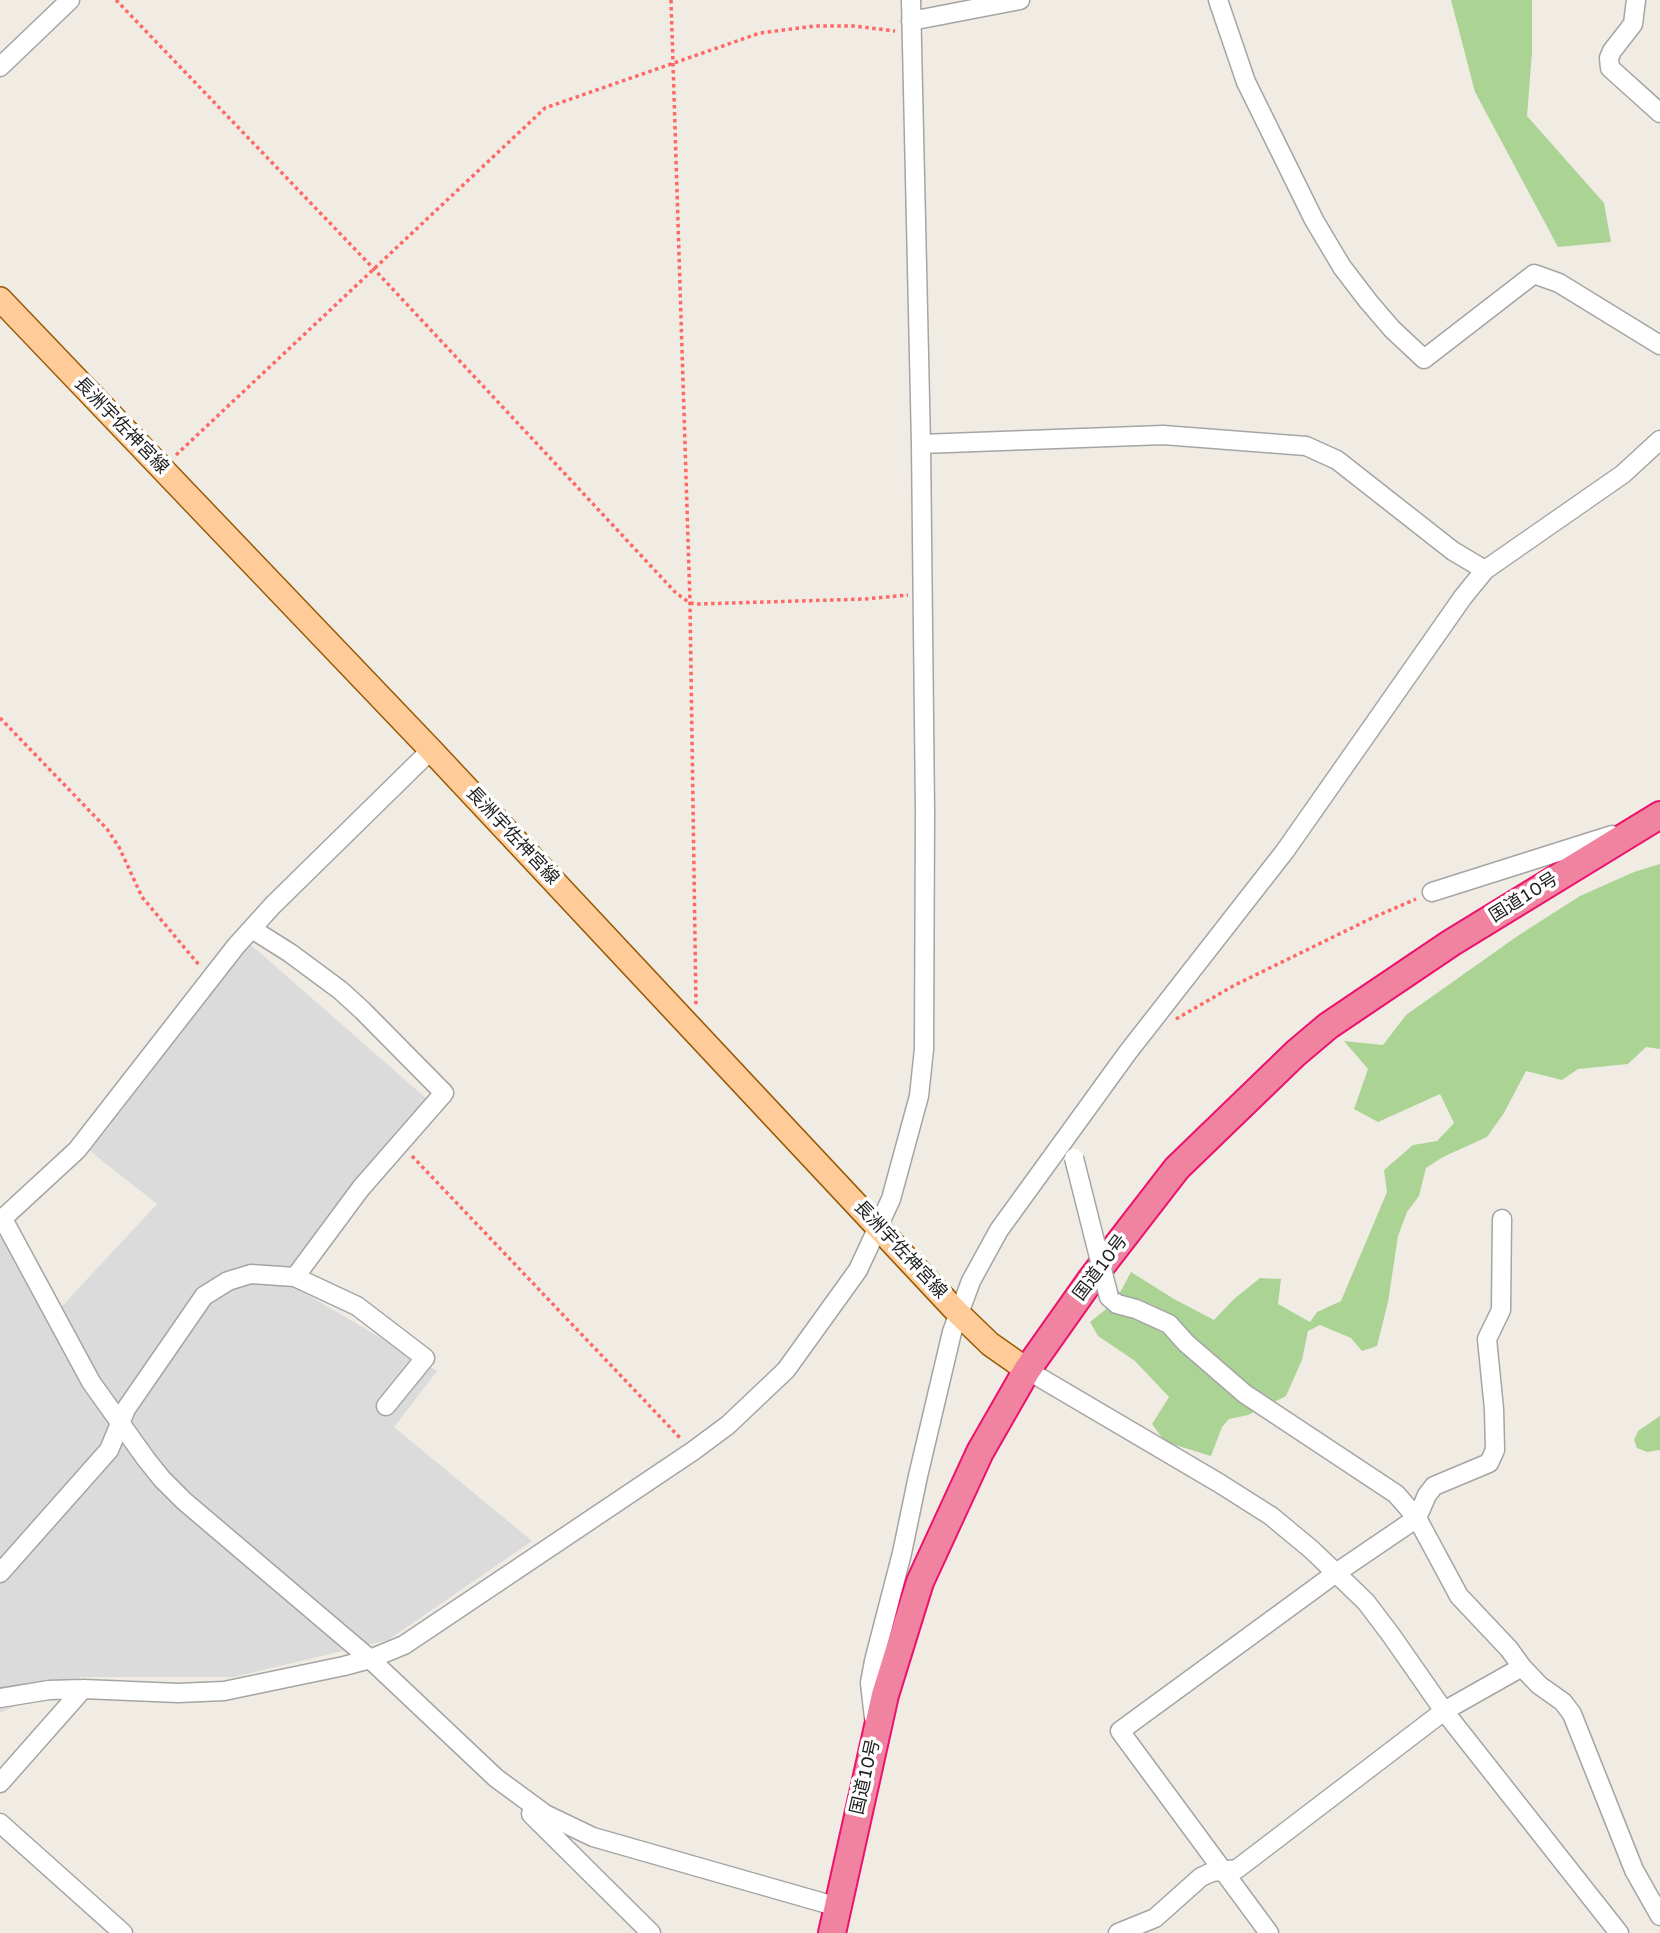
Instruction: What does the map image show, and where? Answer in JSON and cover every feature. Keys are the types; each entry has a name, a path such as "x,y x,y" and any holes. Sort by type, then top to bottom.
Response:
{"highway":[{"name":"国道10号","path":"832,1933 876,1734 901,1639 931,1556 980,1452 1027,1370 1092,1279 1177,1168 1296,1053 1328,1026 1451,943 1651,820"}],"main road":[{"name":"長洲宇佐神宮線","path":"0,299 431,750 958,1313 990,1344 1027,1370"}],"street":[{"path":"0,67 70,0"},
{"path":"0,1698 49,1690 178,1693 224,1691 370,1659 404,1645 728,1426 786,1370 858,1270 891,1199 919,1097 925,1049 921,444 911,0"},
{"path":"911,27 1020,0"},
{"path":"1218,0 1246,82 1314,220 1342,267 1368,301 1392,329 1424,359 1534,274 1559,283 1660,345"},
{"path":"1636,0 1633,24 1612,51 1609,58 1610,68 1660,113"},
{"path":"921,444 1163,435 1306,446 1337,460 1453,551 1485,570"},
{"path":"876,1734 870,1683 918,1476 958,1313 982,1259 999,1230 1145,1030 1285,851 1455,608 1485,570 1623,474 1660,440"},
{"path":"431,750 251,929 77,1150 2,1220 91,1382 146,1459 184,1501 370,1659 651,1933"},
{"path":"1432,892 1651,820"},
{"path":"251,929 290,953 340,990 444,1093 361,1188 295,1277"},
{"path":"1069,1134 1109,1297 1117,1304 1136,1309 1169,1324 1186,1343 1245,1394 1396,1494 1416,1518 1459,1596 1539,1685 1563,1702 1572,1714 1634,1870 1660,1916"},
{"path":"1269,1933 1120,1731 1416,1518 1427,1494 1434,1486 1489,1463 1493,1458 1494,1409 1488,1339 1500,1310 1502,1219"},
{"path":"0,1573 109,1450 126,1409 204,1296 228,1281 251,1274 295,1277 357,1306 425,1358 386,1406"},
{"path":"1027,1370 1271,1516 1312,1550 1366,1602 1444,1711 1619,1933"},
{"path":"1118,1933 1155,1918 1201,1877 1212,1872 1237,1869 1444,1711 1522,1667"},
{"path":"0,1783 83,1689"},
{"path":"496,1779 545,1814 593,1837 838,1907"},
{"path":"0,1823 123,1933"}],"path":[{"path":"116,0 374,269 676,593 690,603 865,599 921,594"},
{"path":"671,0 690,603 696,1032"},
{"path":"161,468 545,108 745,36 801,26 911,27"},
{"path":"0,718 107,829 119,847 142,897 211,979"},
{"path":"1167,1025 1233,986 1372,918 1432,892"},
{"path":"401,1144 693,1451"}],"shaded area":[{"path":"250,944 428,1100 289,1284 437,1371 394,1427 532,1541 388,1640 234,1677 81,1677 0,1713 0,1232 50,1319 157,1204 90,1151"}],"green space":[{"path":"1451,0 1532,0 1532,52 1527,116 1604,203 1611,242 1558,247 1475,92"},
{"path":"1660,864 1660,1049 1646,1047 1628,1064 1578,1069 1562,1080 1526,1071 1504,1113 1487,1137 1443,1157 1426,1168 1419,1196 1407,1212 1398,1236 1388,1302 1377,1346 1362,1351 1351,1338 1320,1325 1308,1331 1302,1360 1286,1396 1248,1415 1229,1419 1222,1427 1211,1456 1165,1442 1152,1424 1169,1397 1135,1361 1098,1336 1090,1322 1115,1302 1131,1272 1214,1320 1260,1278 1281,1279 1278,1304 1310,1322 1317,1312 1341,1301 1387,1192 1384,1170 1413,1145 1437,1141 1454,1123 1440,1094 1378,1122 1354,1109 1368,1069 1344,1041 1383,1045 1406,1015 1519,935 1580,896 1634,872"},
{"path":"1660,1416 1660,1450 1647,1452 1637,1448 1634,1440 1638,1431"}]}
